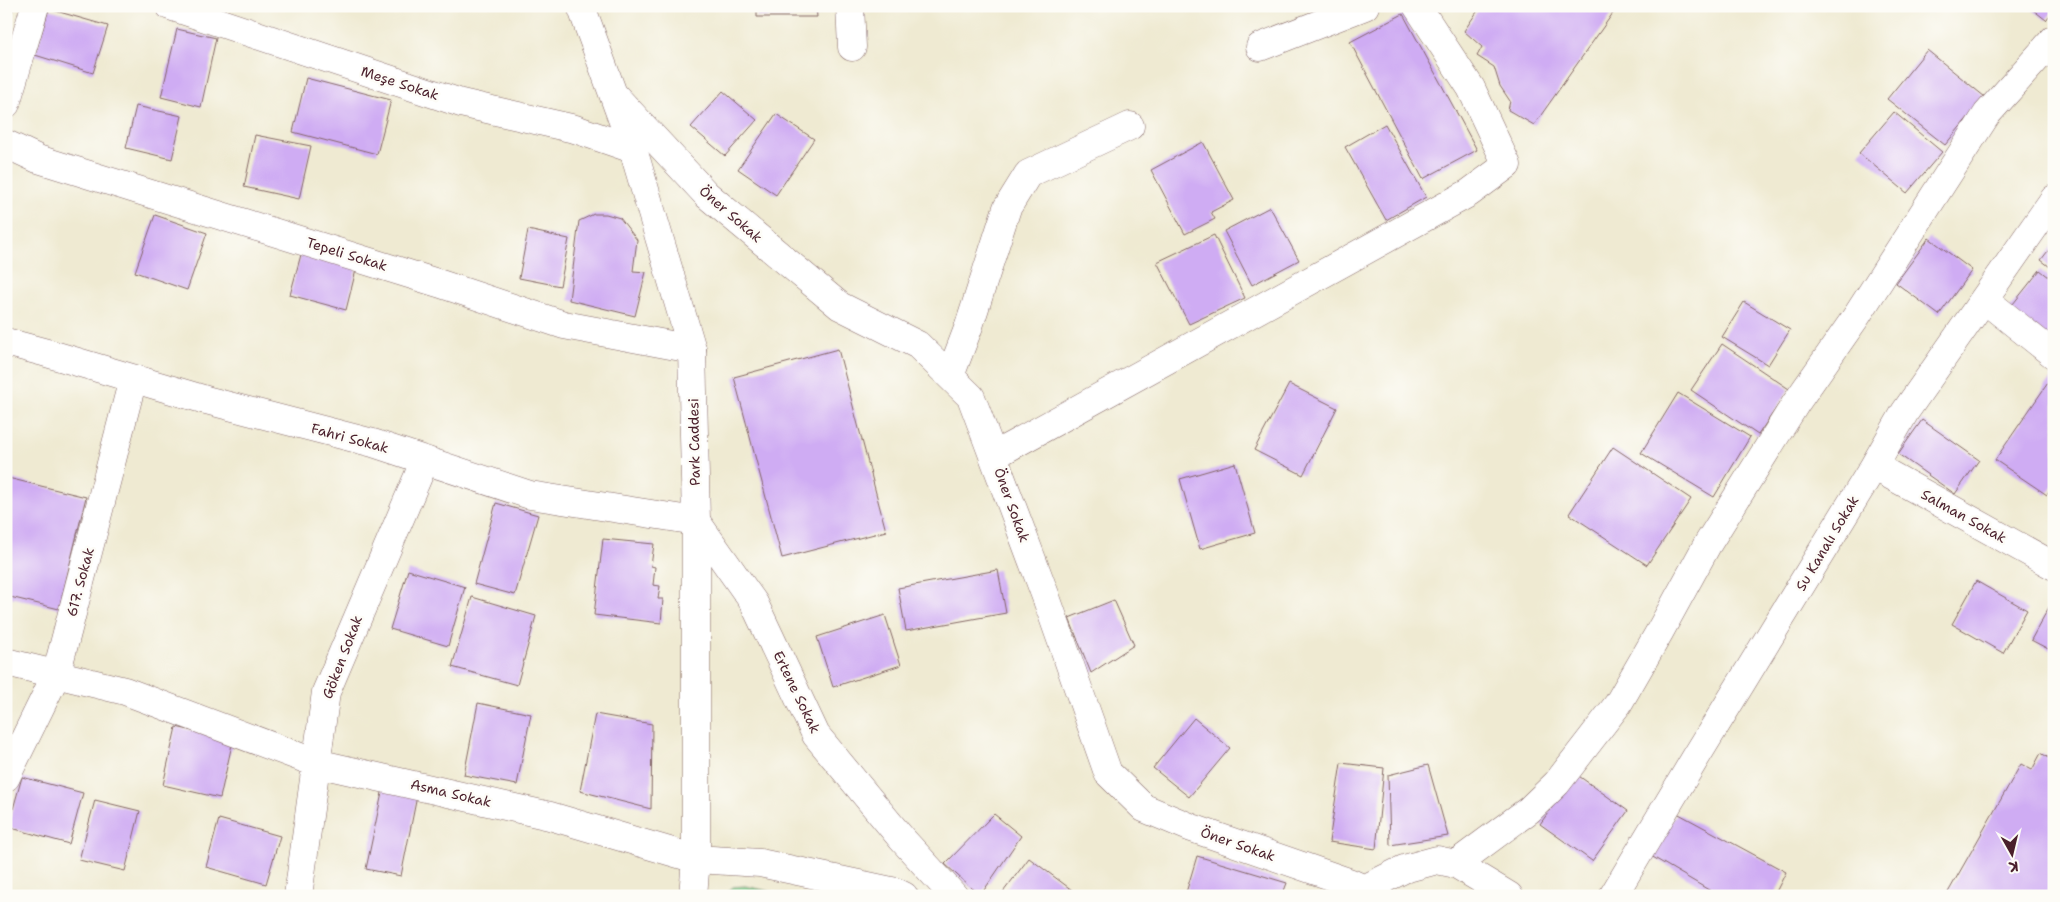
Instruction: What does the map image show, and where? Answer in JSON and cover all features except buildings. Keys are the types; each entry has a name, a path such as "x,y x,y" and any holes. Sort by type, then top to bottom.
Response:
{"street":[{"path":"6,104 35,6"},
{"name":"Meşe Sokak","path":"170,6 461,103 575,129 633,149"},
{"name":"Park Caddesi","path":"581,6 633,149 692,349 696,521 696,859 694,896"},
{"path":"850,6 852,47"},
{"path":"1260,47 1366,6"},
{"path":"993,456 1469,193 1507,165 1471,88 1417,6"},
{"path":"1456,864 1529,810 1557,783 1618,704 1707,545 1796,403 1856,317 1987,114 2054,39"},
{"name":"Öner Sokak","path":"614,95 707,195 840,306 918,345 972,397 1046,597 1108,773 1144,808 1358,891"},
{"path":"950,376 1007,208 1028,174 1130,126"},
{"name":"Tepeli Sokak","path":"6,144 38,160 422,278 564,325 692,349"},
{"name":"Su Kanalı Sokak","path":"1614,896 1905,412 2054,199"},
{"path":"1984,300 2054,355"},
{"name":"Fahri Sokak","path":"6,342 47,352 206,400 373,443 530,495 696,521"},
{"name":"617. Sokak","path":"6,777 56,675 133,379"},
{"name":"Göken Sokak","path":"298,896 326,692 425,460"},
{"name":"Salman Sokak","path":"1874,466 2054,566"},
{"name":"Ertene Sokak","path":"696,521 754,603 816,735 902,839 954,896"},
{"name":"Asma Sokak","path":"6,662 125,691 316,763 550,816 696,859 760,864 896,892 904,896"},
{"path":"1358,891 1404,869 1437,860 1456,864 1509,896"}],"green space":[{"path":"745,886 791,896 723,896 733,887"}]}
